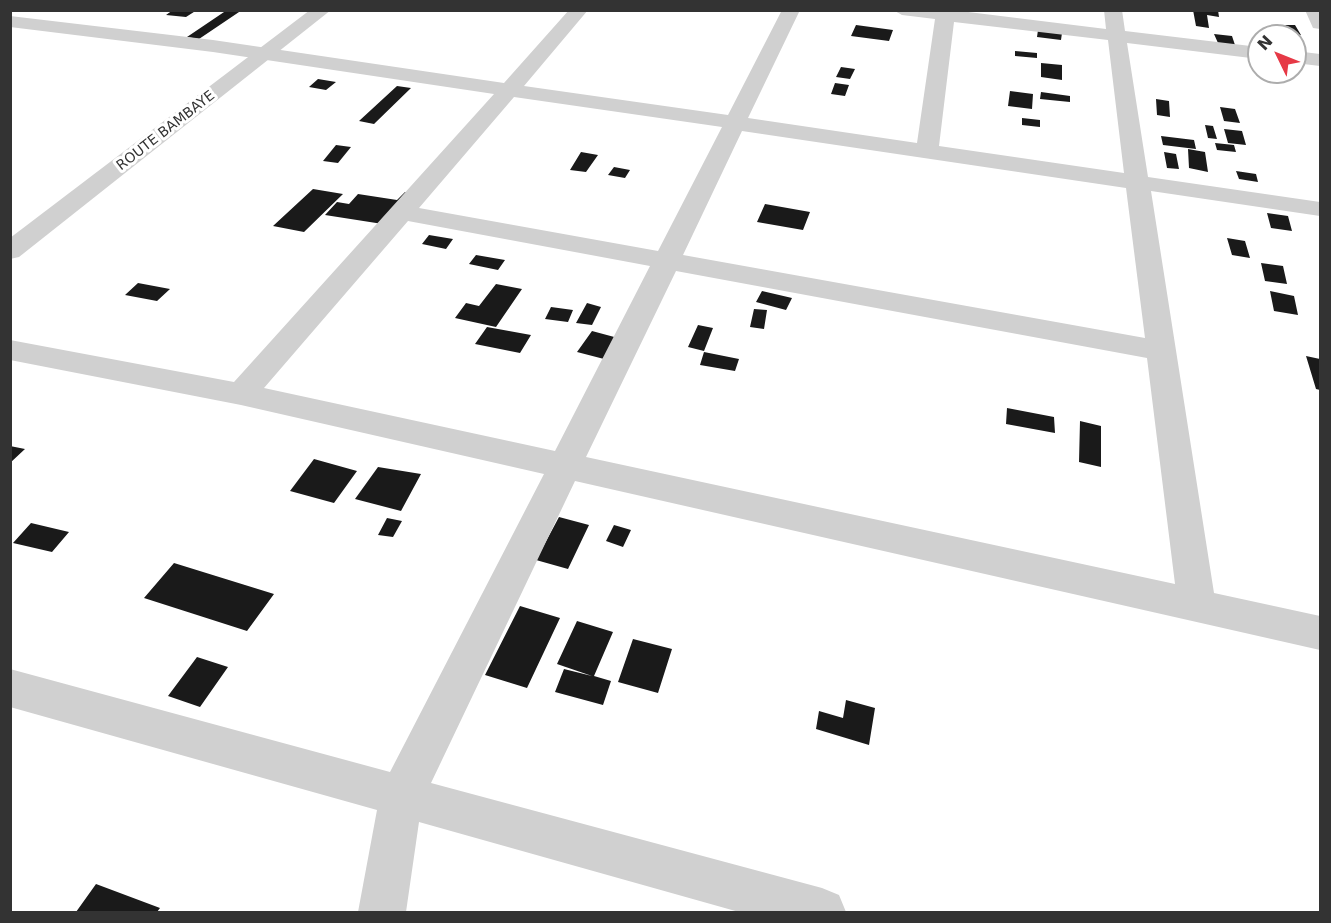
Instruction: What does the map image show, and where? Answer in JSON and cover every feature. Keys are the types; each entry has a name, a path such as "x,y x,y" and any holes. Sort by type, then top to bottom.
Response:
{"street":[{"name":"ROUTE BAMBAYE","path":"10,251 322,10"},
{"path":"241,394 579,10"},
{"path":"382,912 401,796 791,10"},
{"path":"902,10 945,16 1115,23 1247,50"},
{"path":"1314,10 1320,24"},
{"path":"927,151 945,16"},
{"path":"10,35 21,22 510,89 1320,209"},
{"path":"1115,23 1197,606"},
{"path":"401,212 1161,351"},
{"path":"10,350 241,394 1320,633"},
{"path":"10,688 822,912"}],"building":[{"path":"173,10 197,10 186,17 166,15"},
{"path":"227,10 242,10 199,39 187,37"},
{"path":"1193,10 1218,10 1219,17 1207,15 1209,28 1196,26"},
{"path":"856,25 893,30 889,41 851,36"},
{"path":"1038,30 1062,33 1061,40 1037,37"},
{"path":"1214,34 1232,36 1235,45 1218,43"},
{"path":"1015,51 1037,53 1037,58 1015,56"},
{"path":"1041,63 1062,65 1062,80 1041,77"},
{"path":"841,67 855,69 850,79 836,77"},
{"path":"318,79 336,82 326,90 309,87"},
{"path":"835,83 849,85 845,96 831,94"},
{"path":"397,86 411,88 374,124 359,121"},
{"path":"1010,91 1033,94 1032,109 1008,106"},
{"path":"1041,92 1070,96 1070,102 1040,99"},
{"path":"1156,99 1169,101 1170,117 1157,115"},
{"path":"1220,107 1235,109 1240,123 1224,121"},
{"path":"1022,118 1040,120 1040,127 1022,125"},
{"path":"1205,125 1213,126 1217,139 1208,138"},
{"path":"1224,129 1242,131 1246,145 1228,143"},
{"path":"1161,136 1194,140 1196,149 1163,145"},
{"path":"1215,143 1234,145 1236,152 1217,150"},
{"path":"336,145 351,147 338,163 323,161"},
{"path":"1188,149 1205,152 1208,172 1189,168"},
{"path":"581,152 598,155 586,172 570,170"},
{"path":"1164,152 1176,154 1179,169 1167,168"},
{"path":"614,167 630,170 625,178 608,175"},
{"path":"1236,171 1256,174 1258,182 1239,179"},
{"path":"313,189 343,194 304,232 273,226"},
{"path":"405,192 415,193 389,225 325,215 337,202 349,204 358,194 397,200"},
{"path":"765,204 810,212 803,230 757,222"},
{"path":"1267,213 1288,216 1292,231 1271,228"},
{"path":"429,235 453,239 446,249 422,244"},
{"path":"1227,238 1245,241 1250,258 1232,255"},
{"path":"476,255 505,260 498,270 469,264"},
{"path":"1261,263 1283,266 1287,284 1265,281"},
{"path":"138,283 170,289 157,301 125,295"},
{"path":"496,284 522,289 496,327 455,318 466,303 479,306"},
{"path":"762,291 792,298 786,310 756,302"},
{"path":"1270,291 1294,296 1298,315 1274,311"},
{"path":"587,303 601,307 592,325 576,323"},
{"path":"551,307 573,310 568,322 545,319"},
{"path":"754,309 767,310 764,329 750,327"},
{"path":"698,325 713,328 704,351 688,347"},
{"path":"487,327 531,335 520,353 475,344"},
{"path":"592,331 618,338 604,359 577,352"},
{"path":"704,352 739,359 735,371 700,365"},
{"path":"1306,356 1320,359 1320,390 1316,389"},
{"path":"1007,408 1054,417 1055,433 1006,424"},
{"path":"1080,421 1101,426 1101,467 1079,462"},
{"path":"10,446 25,449 10,463"},
{"path":"314,459 357,471 334,503 290,491"},
{"path":"378,467 421,474 401,511 355,499"},
{"path":"559,517 589,525 568,569 536,560"},
{"path":"387,518 402,521 393,537 378,535"},
{"path":"31,523 69,532 52,552 13,543"},
{"path":"614,525 631,530 623,547 606,541"},
{"path":"174,563 274,594 247,631 144,598"},
{"path":"520,606 560,618 527,688 485,675"},
{"path":"577,621 613,632 594,676 611,681 603,705 555,692 564,669 592,676 557,664"},
{"path":"633,639 672,649 658,693 618,682"},
{"path":"197,657 228,667 200,707 168,696"},
{"path":"846,700 875,708 869,745 816,729 819,711 843,718"},
{"path":"96,884 160,908 157,912 76,912"}]}
